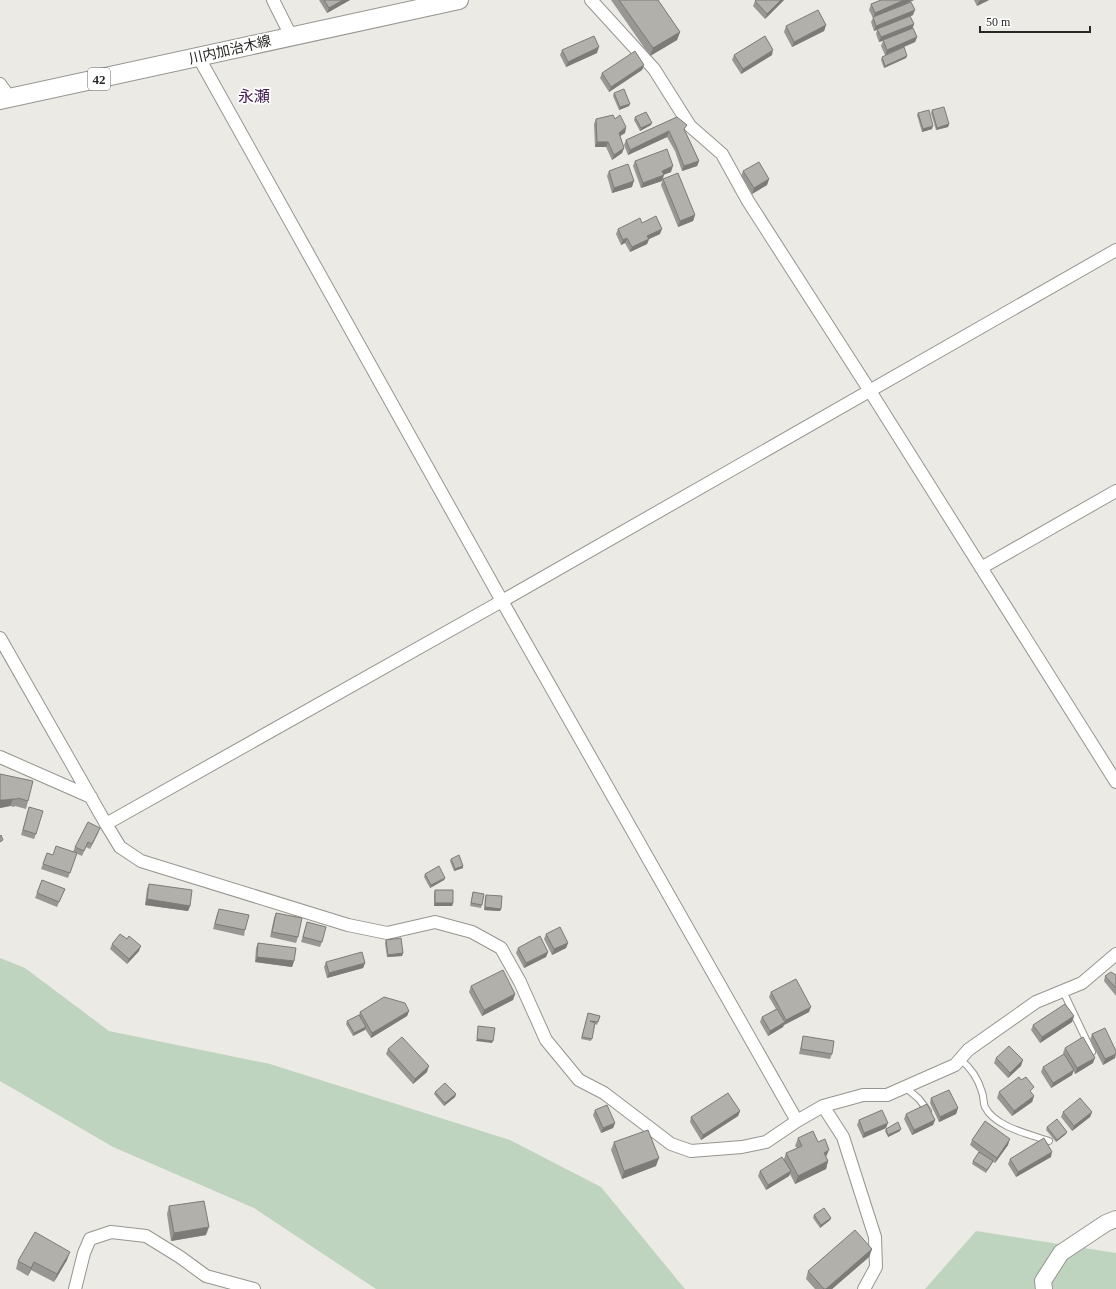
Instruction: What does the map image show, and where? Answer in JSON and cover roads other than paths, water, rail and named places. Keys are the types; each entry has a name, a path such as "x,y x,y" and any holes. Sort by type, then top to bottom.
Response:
{"main road":[{"name":"川内加治木線","path":"3,94 199,58 291,36 459,0"}],"street":[{"path":"274,0 291,36"},
{"path":"591,0 654,69 690,126 722,154 748,201 870,391 1116,782"},
{"path":"199,58 502,601 798,1121"},
{"path":"106,824 502,601 1116,250"},
{"path":"981,568 1116,491"},
{"path":"0,638 120,847 140,861 348,925 387,933 435,922 472,932 501,948 520,982 546,1040 579,1080 604,1093 671,1144 691,1151 742,1147 766,1142 823,1106 863,1095 887,1095 955,1065 968,1050 1036,1002 1082,982 1115,956"},
{"path":"0,757 91,798"},
{"path":"823,1106 843,1138 875,1237 876,1267 864,1289"},
{"path":"1044,1289 1043,1281 1061,1253 1106,1223 1116,1220"},
{"path":"74,1289 84,1253 90,1239 112,1232 146,1236 180,1257 206,1276 254,1289"}],"lane":[{"path":"1063,991 1092,1052"},
{"path":"960,1059 971,1069 982,1091 985,1107 995,1119 1005,1126 1049,1141"},
{"path":"905,1087 919,1099 929,1112"}],"district":[{"name":"永瀬","path":"254,96"}]}
